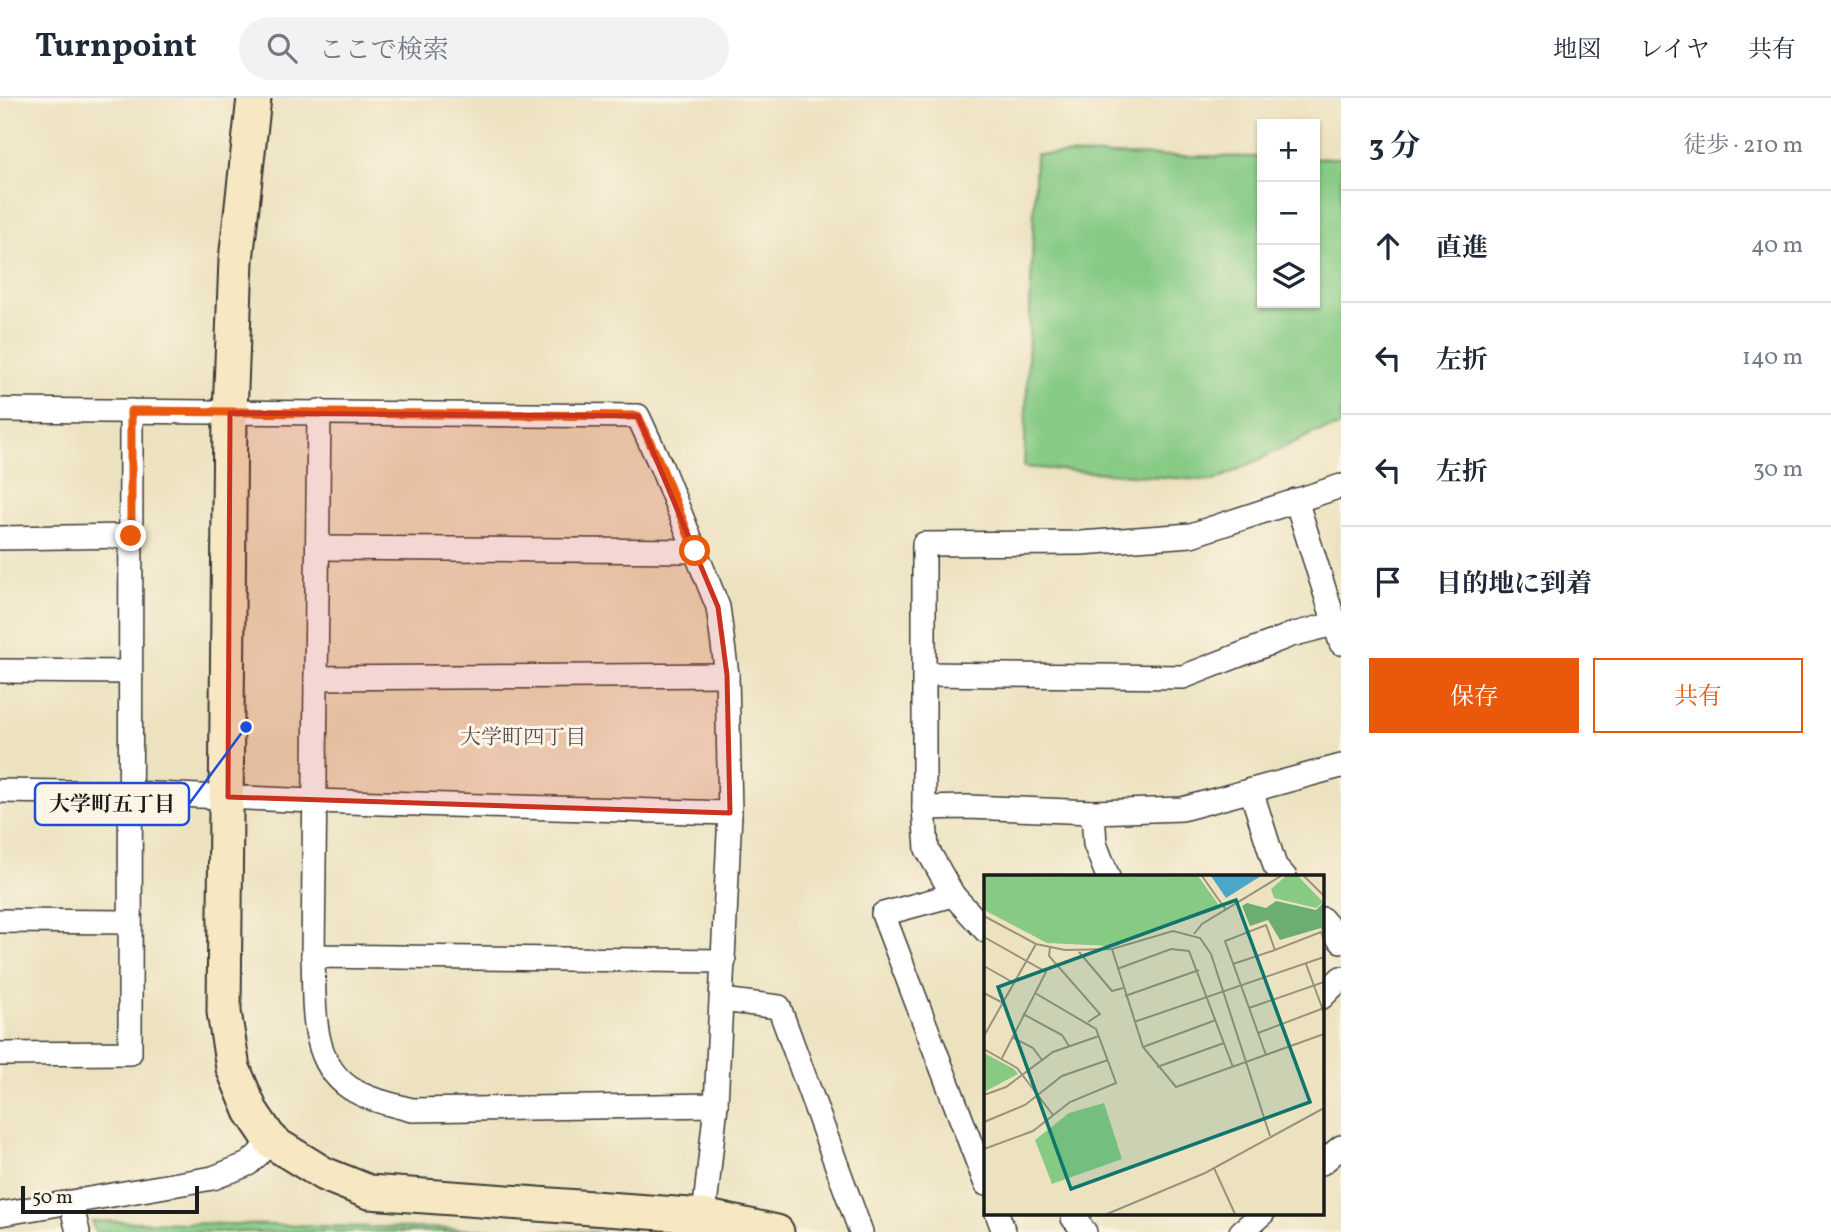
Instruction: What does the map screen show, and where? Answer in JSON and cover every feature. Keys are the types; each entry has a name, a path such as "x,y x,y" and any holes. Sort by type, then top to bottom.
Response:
{"street":[{"path":"254,98 236,260 230,413 224,1012 233,1068 251,1111 272,1142 324,1174 369,1192 704,1216 777,1232"},
{"path":"0,410 638,416 718,607 727,676 730,813 724,961 716,1105 704,1216"},
{"path":"0,1054 130,1053 131,411"},
{"path":"319,411 313,956 317,1034 328,1066 349,1087 376,1101 412,1110 716,1105"},
{"path":"984,929 953,895 927,849 924,808 924,544 1081,543 1191,535 1341,486"},
{"path":"925,674 1183,677 1291,635 1339,629 1296,500"},
{"path":"0,538 131,536"},
{"path":"319,548 695,551"},
{"path":"0,671 130,672"},
{"path":"316,678 727,676"},
{"path":"924,808 1093,812 1182,809 1341,766"},
{"path":"1251,790 1276,866 1283,875"},
{"path":"0,791 730,813"},
{"path":"1093,812 1095,844 1107,875"},
{"path":"953,895 883,914 984,1179"},
{"path":"0,921 130,922"},
{"path":"1324,921 1341,941"},
{"path":"313,956 724,961"},
{"path":"1324,995 1341,978"},
{"path":"722,1000 779,1007 861,1232"},
{"path":"0,1214 213,1178 248,1164 272,1142"},
{"path":"1324,1161 1341,1147"},
{"path":"71,1203 78,1232"},
{"path":"997,1214 1004,1232"},
{"path":"1078,1214 1073,1218 1085,1232"}],"highlighted area":[{"path":"230,413 638,416 718,607 727,675 730,813 228,797"}],"green space":[{"path":"1036,154 1257,157 1257,308 1320,308 1320,158 1341,158 1341,426 1314,433 1214,481 1024,467"},
{"path":"92,1221 598,1232 95,1232"}],"place":[{"name":"大学町五丁目","path":"246,727"}],"district":[{"name":"大学町四丁目","path":"523,738"}],"route":[{"path":"131,536 131,411 638,416 695,551"}]}
